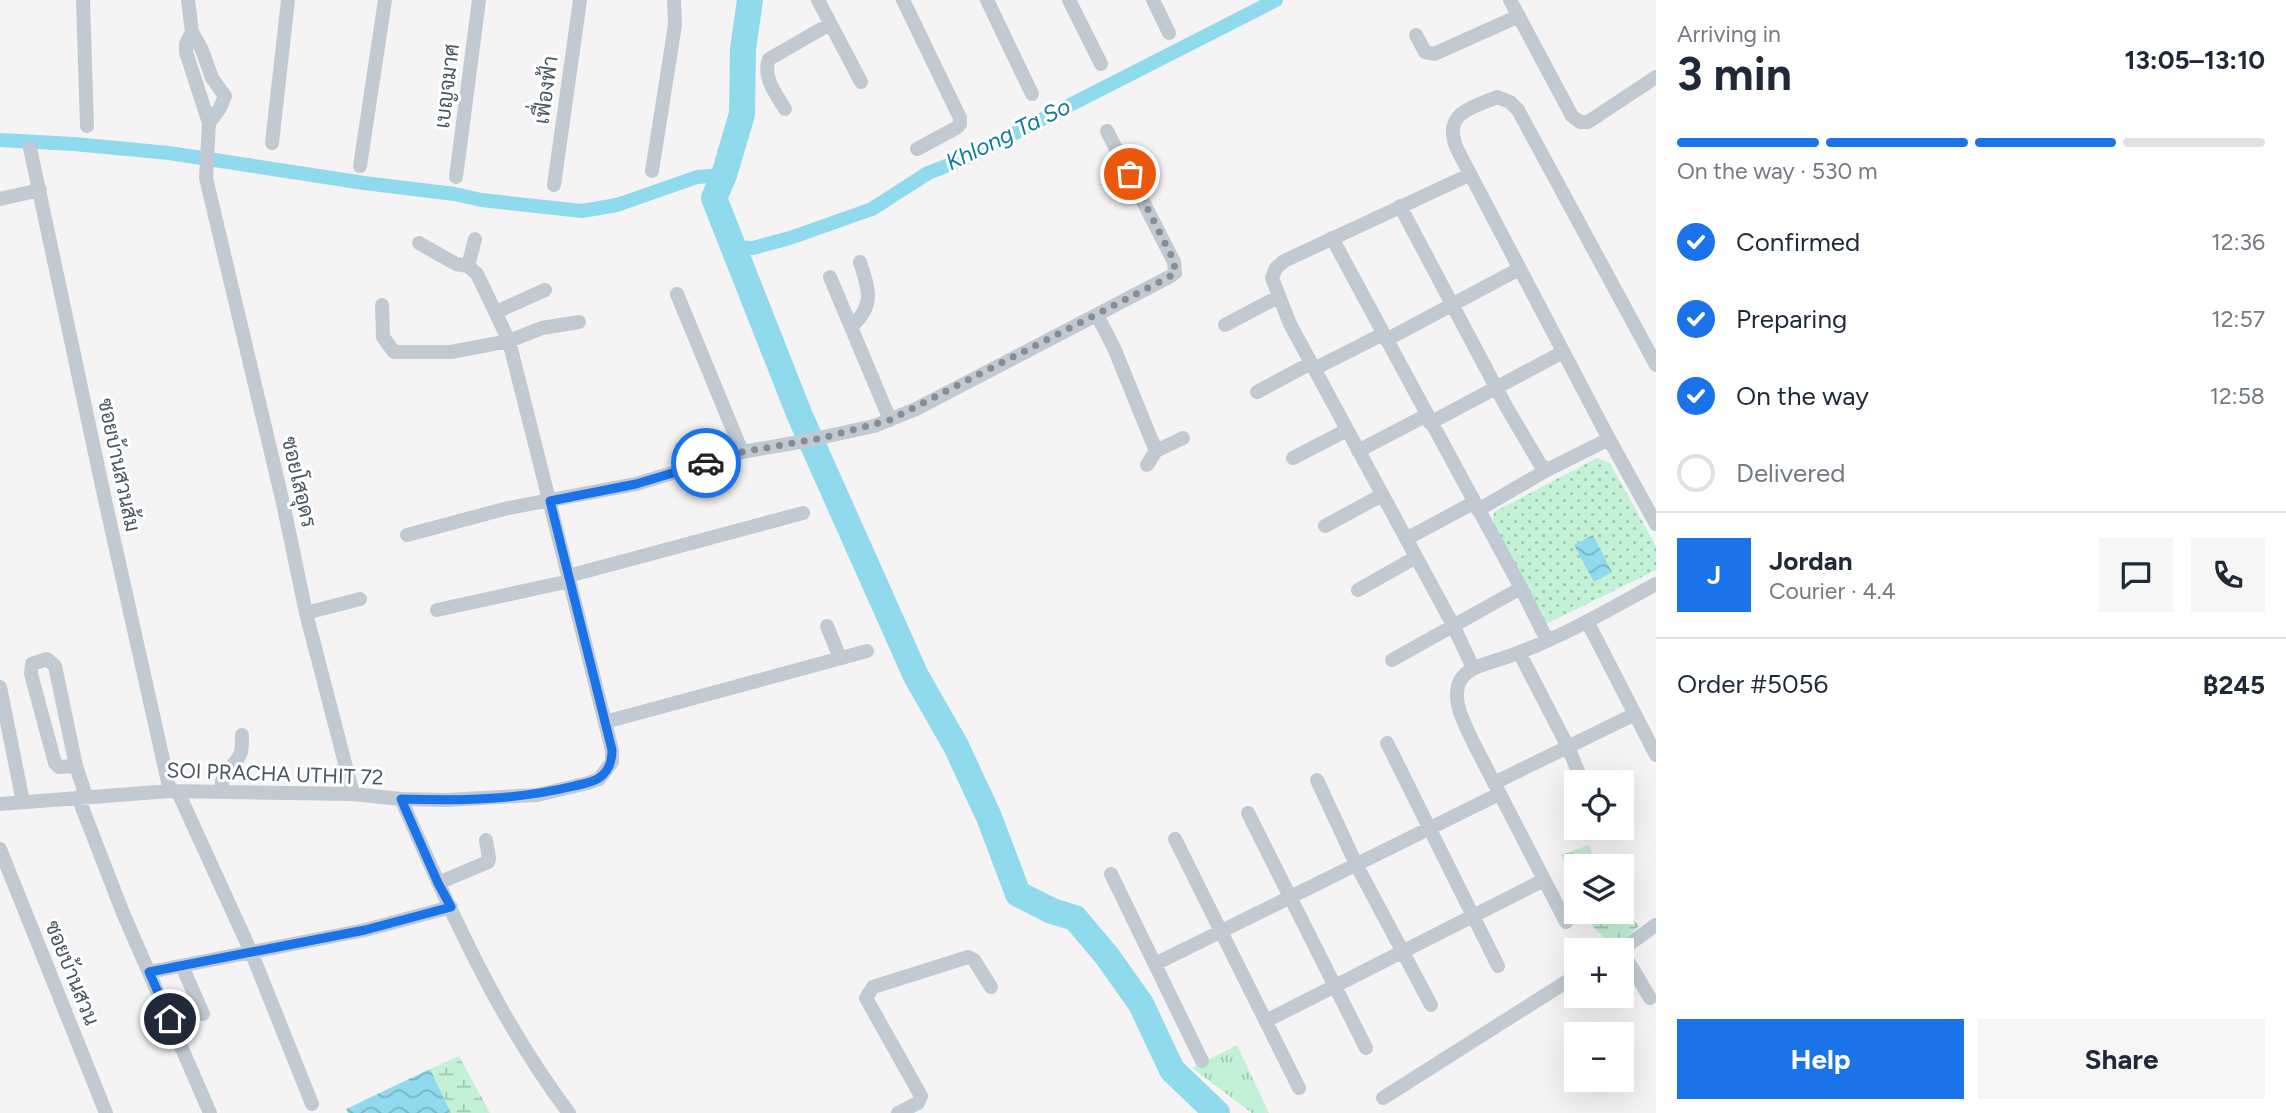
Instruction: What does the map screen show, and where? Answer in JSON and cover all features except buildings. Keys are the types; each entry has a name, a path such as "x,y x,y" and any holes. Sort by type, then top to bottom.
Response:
{"street":[{"path":"83,0 87,125"},
{"path":"188,0 192,32 212,78 225,96 209,123"},
{"path":"272,143 288,0"},
{"path":"360,166 385,0"},
{"name":"เบญจมาศ","path":"456,177 479,0"},
{"name":"เฟื่องฟ้า","path":"554,185 580,0"},
{"path":"652,171 675,25 674,0"},
{"path":"818,0 861,82"},
{"path":"903,0 960,118 960,124 956,128 917,149"},
{"path":"987,0 1032,93"},
{"path":"1069,0 1101,64"},
{"path":"1153,0 1169,33"},
{"path":"1510,0 1573,117 1580,122 1588,122 1656,77"},
{"path":"1416,35 1425,52 1434,54 1519,16"},
{"path":"785,109 767,76 765,67 769,59 830,24"},
{"path":"192,32 186,44 186,52 209,123"},
{"path":"1656,365 1518,110 1510,102 1497,97 1463,112 1453,121 1451,135 1469,175 1656,524"},
{"name":"ซอยโสอุดร","path":"209,123 206,178 283,503 306,613 353,794"},
{"path":"407,535 508,509 636,484 742,452 805,442 890,420 1175,273 1174,261 1107,131"},
{"name":"ซอยบ้านสวนส้ม","path":"30,148 105,500 174,791 252,954 312,1104"},
{"path":"1469,175 1284,261 1276,268 1272,278 1278,297 1312,366 1453,625 1473,668"},
{"path":"0,199 40,190"},
{"path":"1400,206 1496,388 1535,457 1547,470"},
{"path":"1332,238 1547,640"},
{"path":"468,266 475,239"},
{"path":"401,799 446,800 537,795 598,779 612,762 605,722 509,341 477,274 468,266 456,264 419,243"},
{"path":"852,326 866,311 869,300 860,262"},
{"path":"1257,392 1312,366 1385,337 1519,270"},
{"path":"830,277 890,420"},
{"path":"496,312 545,290"},
{"path":"677,294 742,452"},
{"path":"1225,325 1278,297"},
{"path":"382,306 383,337 394,352 451,352 509,341 542,328 579,323"},
{"path":"1097,315 1115,348 1156,451"},
{"path":"1358,451 1496,388 1563,352"},
{"path":"1293,458 1347,430"},
{"path":"1146,465 1156,451 1183,438"},
{"path":"1406,538 1475,507 1609,439"},
{"path":"1325,526 1382,495"},
{"path":"437,610 569,579 803,513"},
{"path":"1358,590 1416,558"},
{"path":"1564,918 1460,714 1458,685 1473,668 1520,654 1656,584"},
{"path":"1392,660 1521,587"},
{"path":"306,613 359,599"},
{"path":"1587,621 1656,755"},
{"path":"827,626 840,658"},
{"path":"605,722 867,651"},
{"path":"1520,654 1577,770"},
{"path":"76,766 59,767 55,763 31,674 32,664 37,661 47,659 55,666 76,766 82,796 123,913 211,1113"},
{"path":"0,687 23,802"},
{"path":"1155,964 1428,830 1568,747 1635,714"},
{"path":"222,792 220,783 241,751 242,735"},
{"path":"1387,743 1428,830 1499,966"},
{"path":"1317,780 1357,866 1431,1006"},
{"name":"SOI PRACHA UTHIT 72","path":"0,804 174,791 353,794 401,799 438,883 497,1003 540,1075 569,1113"},
{"path":"1248,813 1366,1048"},
{"path":"1175,839 1299,1088"},
{"path":"438,883 484,865 489,858 486,840"},
{"name":"ซอยบ้านสวน","path":"0,849 106,1113"},
{"path":"1111,874 1202,1061"},
{"path":"1266,1021 1544,880"},
{"path":"149,972 365,930 451,907"},
{"path":"1634,941 1656,925"},
{"path":"898,1113 918,1103 920,1093 866,998 869,990 968,957 974,960 991,987"},
{"path":"182,966 202,1014"},
{"path":"1634,972 1650,998"},
{"path":"1383,1098 1564,983"}],"green space":[{"path":"1597,458 1610,463 1656,546 1656,570 1546,624 1493,522 1494,512"},
{"path":"1589,845 1592,854 1564,854 1564,863 1561,855"},
{"path":"1634,920 1639,926 1626,938 1605,938 1590,924 1634,924"},
{"path":"1237,1045 1269,1113 1252,1113 1192,1068"},
{"path":"459,1056 490,1113 451,1113 430,1069"}],"water":[{"path":"1593,535 1612,572 1594,582 1574,545"},
{"path":"430,1069 451,1113 348,1113 346,1109"}],"waterway":[{"path":"750,0 743,49 742,114 724,175 714,198 800,416 916,676 956,746 989,817 1018,894 1052,911 1075,918 1107,956 1141,1004 1172,1070 1217,1113"},
{"name":"Khlong Ta So","path":"733,247 753,248 790,238 872,209 928,173 964,159 1276,0"},
{"path":"0,140 169,153 481,200 582,211 617,205 697,177 724,175"}],"way so far":[{"path":"706,463 742,452 805,442 890,420 916,409 1175,273 1174,261 1130,174"}],"route":[{"path":"170,1019 149,972 365,930 451,907 401,799 446,800 537,795 588,783 598,779 606,771 612,762 612,750 550,501 636,484 706,463"}]}
